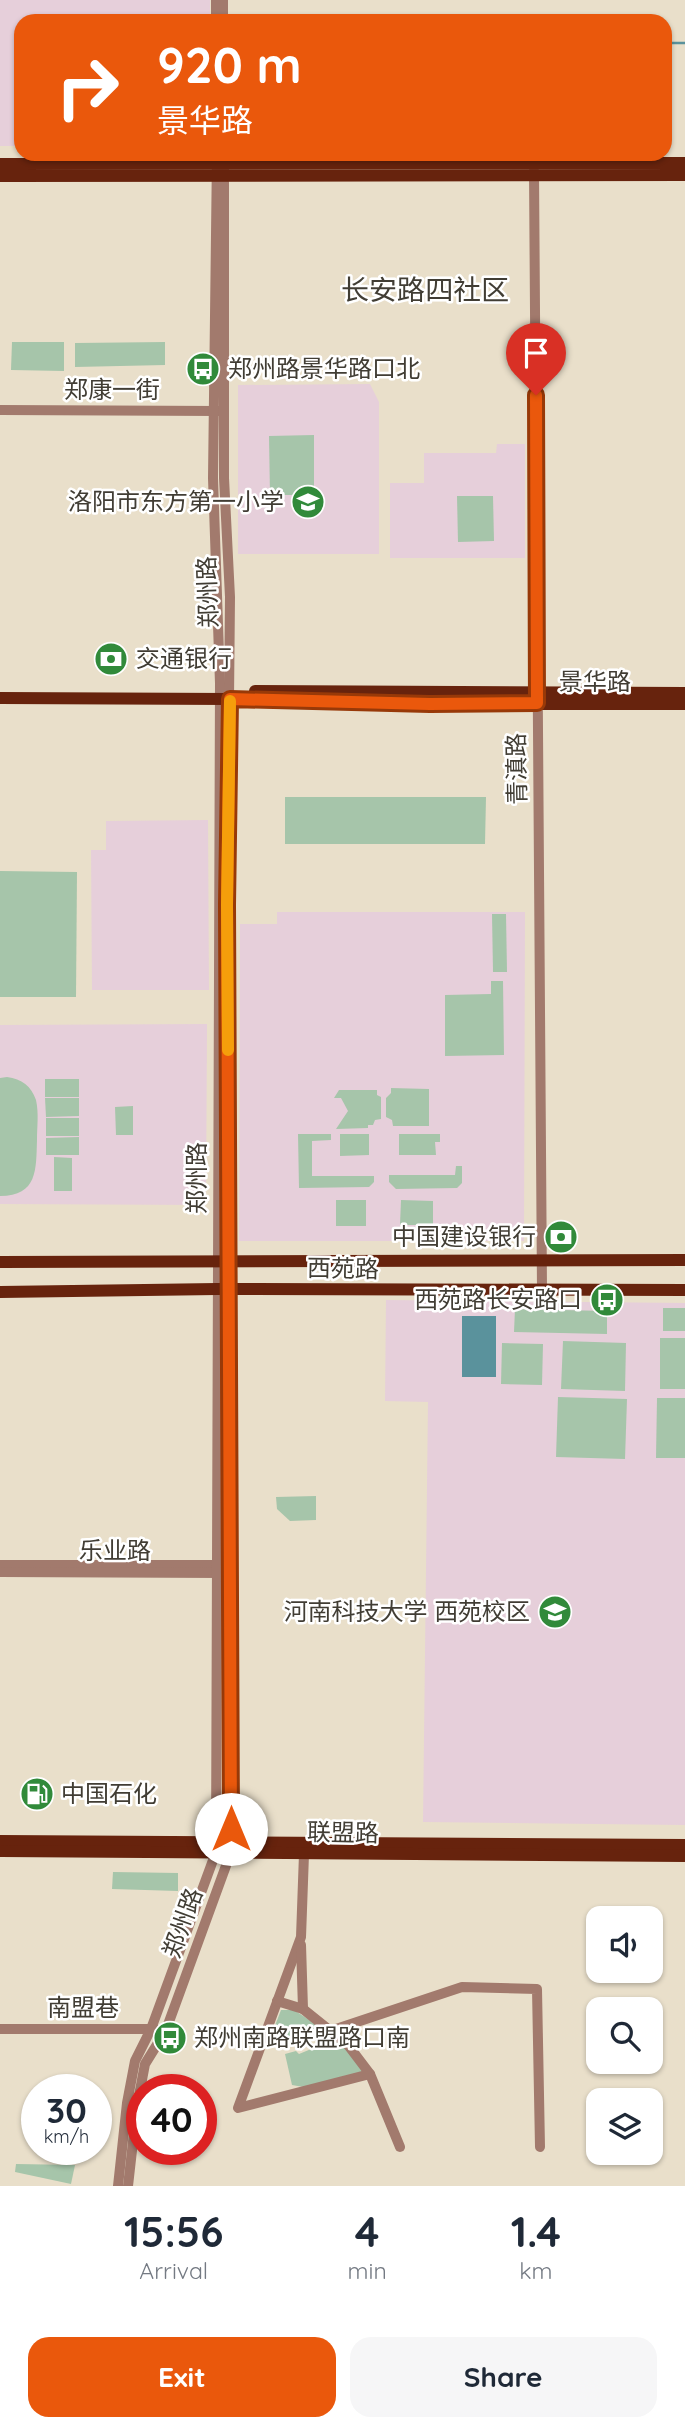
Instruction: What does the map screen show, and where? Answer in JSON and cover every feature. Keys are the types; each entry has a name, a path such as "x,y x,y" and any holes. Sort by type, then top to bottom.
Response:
{"main road":[{"path":"534,170 685,163"},
{"path":"0,164 534,170 685,175"},
{"path":"0,176 220,165"},
{"name":"景华路","path":"0,690 537,698 685,704"},
{"name":"景华路","path":"537,698 685,693"},
{"name":"景华路","path":"0,698 225,695"},
{"name":"西苑路","path":"0,1262 685,1260"},
{"name":"西苑路","path":"0,1292 224,1289 685,1290"},
{"name":"联盟路","path":"0,1841 216,1846 304,1854 685,1856"},
{"name":"联盟路","path":"231,1847 685,1844"},
{"name":"联盟路","path":"0,1851 216,1846"}],"street":[{"name":"郑州路","path":"118,2186 127,2103 135,2061 151,2029 216,1846 224,1289 225,695 230,597 219,411 220,165"},
{"name":"青滇路","path":"534,170 542,1291"},
{"name":"郑康一街","path":"0,410 219,411"},
{"name":"郑州路","path":"128,2186 137,2106 145,2064 166,2030 231,1847 230,1569 224,1289"},
{"name":"乐业路","path":"0,1565 219,1569"},
{"name":"乐业路","path":"0,1572 230,1569"},
{"path":"303,2009 301,1937 304,1854"},
{"path":"301,1937 238,2108 370,2074"},
{"path":"330,2031 462,1987 537,1989 540,2147"},
{"path":"277,2001 303,2009 348,2045 370,2074 400,2147"},
{"name":"南盟巷","path":"0,2029 166,2030"}],"shaded area":[{"path":"0,0 210,0 210,14 14,14 14,146 0,146"},
{"name":"洛阳市东方第一小学","path":"370,384 379,402 379,554 238,554 238,385"},
{"path":"497,444 525,444 525,558 390,558 390,483 424,483 424,453 496,453"},
{"path":"208,820 209,990 92,990 91,850 106,850 106,821"},
{"path":"277,912 525,912 524,1241 239,1241 240,924 277,924"},
{"path":"207,1024 206,1205 0,1204 0,1025"},
{"name":"河南科技大学 西苑校区","path":"386,1300 685,1303 685,1825 423,1822 428,1402 385,1401"}],"green space":[{"path":"12,342 64,342 64,371 11,370"},
{"path":"165,342 165,365 75,367 75,343"},
{"path":"314,435 314,495 270,495 269,436"},
{"path":"457,496 493,496 494,541 458,542"},
{"path":"285,797 486,797 485,844 285,844"},
{"path":"0,871 77,872 76,997 0,997"},
{"path":"492,914 506,914 507,972 493,972"},
{"path":"491,981 503,981 504,1055 445,1056 445,995 491,994"},
{"path":"7,1077 25,1084 36,1100 36,1161 28,1186 12,1195 0,1196 0,1078"},
{"path":"45,1079 79,1079 79,1097 45,1097"},
{"path":"391,1088 429,1089 429,1126 393,1126 392,1120 386,1117 386,1098 391,1093"},
{"path":"339,1090 377,1090 377,1095 381,1097 381,1119 375,1120 368,1128 336,1129 348,1111 341,1098 334,1098"},
{"path":"45,1098 79,1098 79,1116 46,1117"},
{"path":"133,1106 133,1135 116,1135 115,1107"},
{"path":"46,1118 79,1118 79,1136 46,1136"},
{"path":"298,1134 331,1134 331,1140 312,1141 312,1176 374,1176 374,1182 369,1187 299,1188"},
{"path":"340,1134 369,1134 369,1155 340,1156"},
{"path":"399,1134 440,1134 440,1142 435,1142 436,1155 399,1155"},
{"path":"79,1137 79,1155 46,1155 46,1138"},
{"path":"54,1157 72,1158 72,1191 54,1191"},
{"path":"456,1166 462,1166 462,1183 457,1188 396,1189 389,1182 389,1175 455,1175"},
{"path":"336,1200 366,1200 366,1226 336,1226"},
{"path":"401,1200 433,1201 433,1225 400,1225"},
{"path":"663,1308 685,1308 685,1331 663,1331"},
{"path":"515,1309 607,1311 607,1334 514,1332"},
{"path":"660,1338 685,1338 685,1389 660,1389"},
{"path":"563,1341 626,1343 625,1391 561,1389"},
{"path":"502,1343 543,1344 542,1385 501,1384"},
{"path":"558,1397 627,1399 625,1459 556,1457"},
{"path":"657,1398 685,1398 685,1458 656,1458"},
{"path":"316,1496 316,1520 290,1521 277,1509 276,1497"},
{"path":"113,1872 178,1873 178,1891 112,1889"},
{"path":"281,2010 294,2010 323,2029 318,2036 286,2044 271,2036"},
{"path":"326,2032 346,2048 364,2073 309,2088 292,2085 285,2054 296,2051 299,2054 316,2047"},
{"path":"16,2164 75,2165 71,2184 15,2172"}],"water":[{"path":"462,1316 496,1316 496,1377 462,1377"}],"waterway":[{"path":"672,43 685,43"}],"slow traffic":[{"path":"228,1050 230,701"}],"place":[{"name":"郑州路景华路口北","path":"203,369"},
{"name":"洛阳市东方第一小学","path":"308,502"},
{"name":"交通银行","path":"111,659"},
{"name":"中国建设银行","path":"561,1237"},
{"name":"西苑路长安路口","path":"607,1300"},
{"name":"河南科技大学 西苑校区","path":"555,1612"},
{"name":"中国石化","path":"37,1794"},
{"name":"郑州南路联盟路口南","path":"170,2038"}],"district":[{"name":"长安路四社区","path":"425,290"}],"route":[{"path":"231,1829 227,905 230,699 430,704 537,703 536,395"}]}
